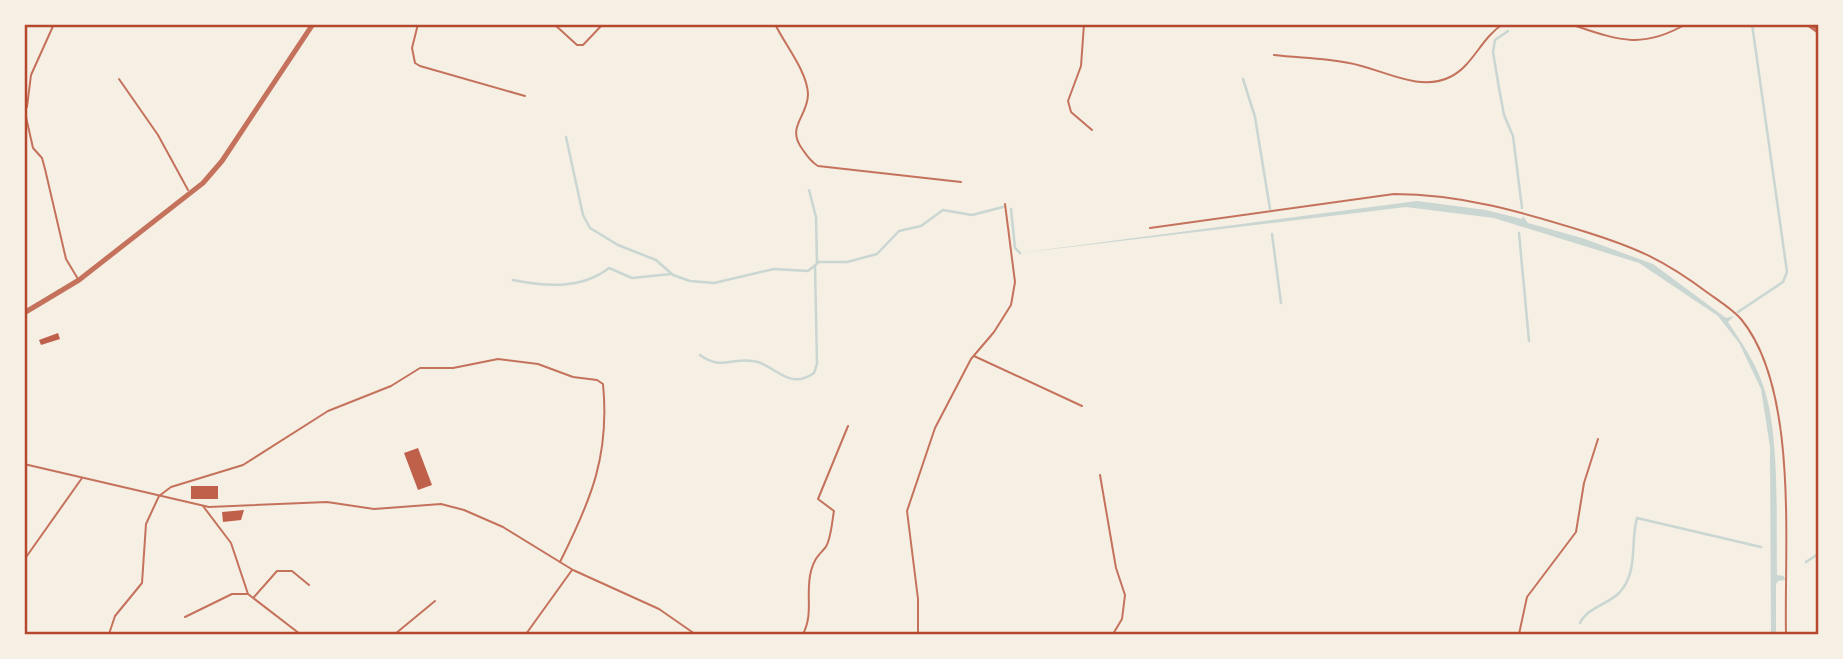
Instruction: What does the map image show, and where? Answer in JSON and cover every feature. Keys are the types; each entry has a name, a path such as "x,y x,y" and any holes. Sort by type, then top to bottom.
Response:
{"street":[{"path":"24,313 79,280 191,194 222,161 313,24"},
{"path":"1808,24 1818,31"}],"lane":[{"path":"54,24 31,75 26,108 31,141 45,169 66,259 79,280"},
{"path":"418,24 412,48 415,63 525,96"},
{"path":"554,24 578,45 583,45 603,24"},
{"path":"775,24 804,81 808,95 795,129 795,138 813,163 818,166 961,182"},
{"path":"1084,24 1082,66 1068,101 1071,112 1092,130"},
{"path":"1274,55 1353,63 1409,80 1433,82 1451,77 1462,69 1482,42 1503,24"},
{"path":"1570,24 1624,40 1648,42 1686,24"},
{"path":"119,79 158,135 191,194"},
{"path":"1150,228 1394,194 1431,195 1526,213 1657,257 1742,320 1776,395 1781,426 1787,582 1786,635"},
{"path":"918,635 918,599 907,511 927,444 973,356 1003,318 1014,293 1009,217 1005,204"},
{"path":"973,356 1083,406"},
{"path":"109,635 115,616 142,583 144,533 159,496 183,481 243,465 328,411 391,386 420,368 453,368 498,359 530,362 603,384 606,430 597,481 560,562"},
{"path":"803,635 811,614 808,590 812,568 817,555 826,547 834,511 818,499 848,426"},
{"path":"1519,635 1527,597 1576,532 1584,483 1598,439"},
{"path":"24,464 202,506 327,502 374,509 441,504 464,510 503,527 573,570 633,594 695,635"},
{"path":"1100,475 1116,568 1125,595 1122,619 1112,635"},
{"path":"24,560 82,478"},
{"path":"202,506 231,543 248,594 300,635"},
{"path":"526,635 573,570"},
{"path":"253,598 276,572 292,571 309,586"},
{"path":"185,617 232,594 248,594"},
{"path":"395,635 435,601"}],"shaded area":[{"path":"1417,201 1486,210 1522,219 1523,216 1528,223 1582,238 1653,264 1726,318 1734,316 1728,322 1761,379 1773,430 1777,575 1784,576 1785,580 1776,584 1776,634 1771,634 1770,447 1761,389 1739,343 1718,316 1639,263 1494,218 1406,207 1019,253"}],"building":[{"path":"58,333 60,339 41,345 39,340"},
{"path":"418,448 432,485 418,490 404,453"},
{"path":"191,486 218,486 218,499 191,499"},
{"path":"244,510 241,520 223,522 222,512"}],"waterway":[{"path":"1738,312 1783,282 1787,272 1752,24"},
{"path":"1508,31 1495,40 1493,52 1504,115 1513,136 1522,208"},
{"path":"1243,79 1255,117 1270,209"},
{"path":"566,137 583,215 590,228 618,245 656,260 673,275 690,281 714,283 774,269 808,271 819,262 847,262 877,254 899,231 921,226 943,210 972,215 1003,207"},
{"path":"809,190 816,217 817,263"},
{"path":"1011,209 1015,248 1020,253"},
{"path":"1519,233 1529,341"},
{"path":"1272,234 1281,303"},
{"path":"700,355 722,363 742,360 758,362 791,379 805,378 814,373 817,364 815,266"},
{"path":"513,280 551,285 576,283 599,275 609,268 632,278 671,274"},
{"path":"1580,623 1588,613 1614,597 1625,585 1632,566 1637,518 1761,547"},
{"path":"1806,562 1818,554"}]}
